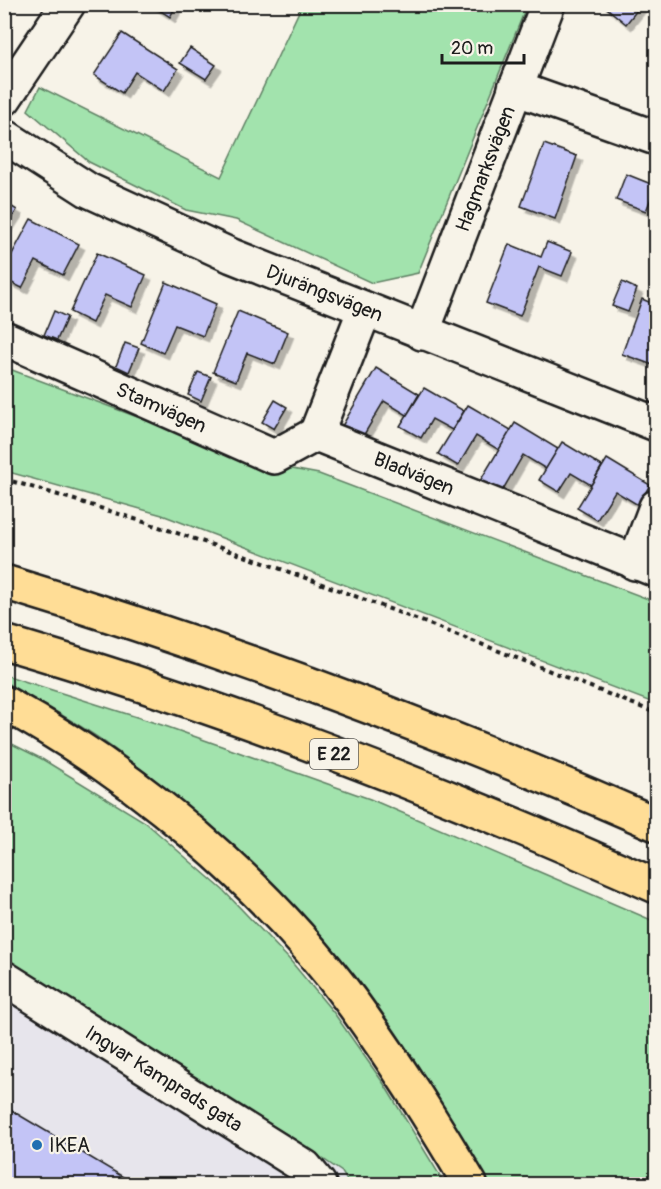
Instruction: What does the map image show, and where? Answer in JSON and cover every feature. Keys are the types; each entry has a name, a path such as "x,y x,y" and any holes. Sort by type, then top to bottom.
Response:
{"highway":[{"path":"4,582 298,680 538,772 657,812"},
{"name":"E 22","path":"4,642 262,726 520,825 657,886"},
{"path":"4,703 101,762 170,815 230,867 293,931 366,1022 418,1096 471,1185"},
{"path":"538,772 657,824"}],"street":[{"path":"4,99 68,4"},
{"name":"Hagmarksvägen","path":"422,333 548,4"},
{"path":"515,88 657,138"},
{"name":"Djurängsvägen","path":"4,136 88,190 232,256 657,424"},
{"path":"316,434 365,309"},
{"name":"Stamvägen","path":"4,338 274,457 316,434"},
{"name":"Bladvägen","path":"316,434 646,567 657,507"},
{"name":"Ingvar Kamprads gata","path":"4,978 305,1167 319,1185"}],"path":[{"path":"4,479 85,502 325,584 657,713"}],"shaded area":[{"path":"4,740 42,759 145,822 223,890 289,959 334,1013 384,1084 445,1184 5,1184"}],"green space":[{"path":"302,5 527,5 418,273 372,283 236,220 186,210 89,162 28,110 40,87 221,177"},
{"path":"4,367 260,463 319,474 656,602 656,704 162,515 5,471"},
{"path":"5,675 168,727 370,799 656,922 656,1184 490,1184 399,1037 365,989 309,921 245,857 176,796 94,735 5,682"},
{"path":"4,740 42,759 145,822 223,890 289,959 334,1013 384,1084 445,1184 349,1184 342,1172 288,1135 5,961"}],"building":[{"path":"150,4 177,4 170,17"},
{"path":"602,4 642,4 626,24"},
{"path":"122,33 178,69 164,91 135,72 122,93 94,75"},
{"path":"190,48 216,65 206,79 180,63"},
{"path":"544,144 577,156 555,219 521,206"},
{"path":"626,174 656,186 646,211 616,200"},
{"path":"4,202 17,210 4,230"},
{"path":"31,219 79,244 63,275 36,261 22,288 4,279 4,269"},
{"path":"547,242 572,252 562,276 539,267 520,316 486,303 509,244 541,257"},
{"path":"97,253 146,275 132,307 105,295 92,323 70,312"},
{"path":"166,282 216,304 203,336 175,325 163,353 141,343"},
{"path":"622,282 637,289 628,312 612,306"},
{"path":"642,299 656,305 656,357 653,365 622,354"},
{"path":"54,311 67,317 57,340 44,335"},
{"path":"238,311 288,332 275,364 247,353 236,381 213,372"},
{"path":"125,343 139,348 129,372 116,366"},
{"path":"376,368 419,394 407,415 384,401 362,438 342,426"},
{"path":"198,372 211,377 201,401 188,395"},
{"path":"424,388 464,411 452,430 432,419 421,438 400,426"},
{"path":"275,400 287,407 274,429 262,422"},
{"path":"468,405 511,430 499,450 476,436 458,466 438,454"},
{"path":"515,423 558,449 546,469 523,455 501,493 480,481"},
{"path":"562,442 602,466 591,485 571,473 559,492 539,480"},
{"path":"607,459 650,485 638,505 615,491 597,520 577,508"},
{"name":"IKEA","path":"4,1106 135,1184 4,1184"}],"place":[{"name":"IKEA","path":"37,1145"}]}
